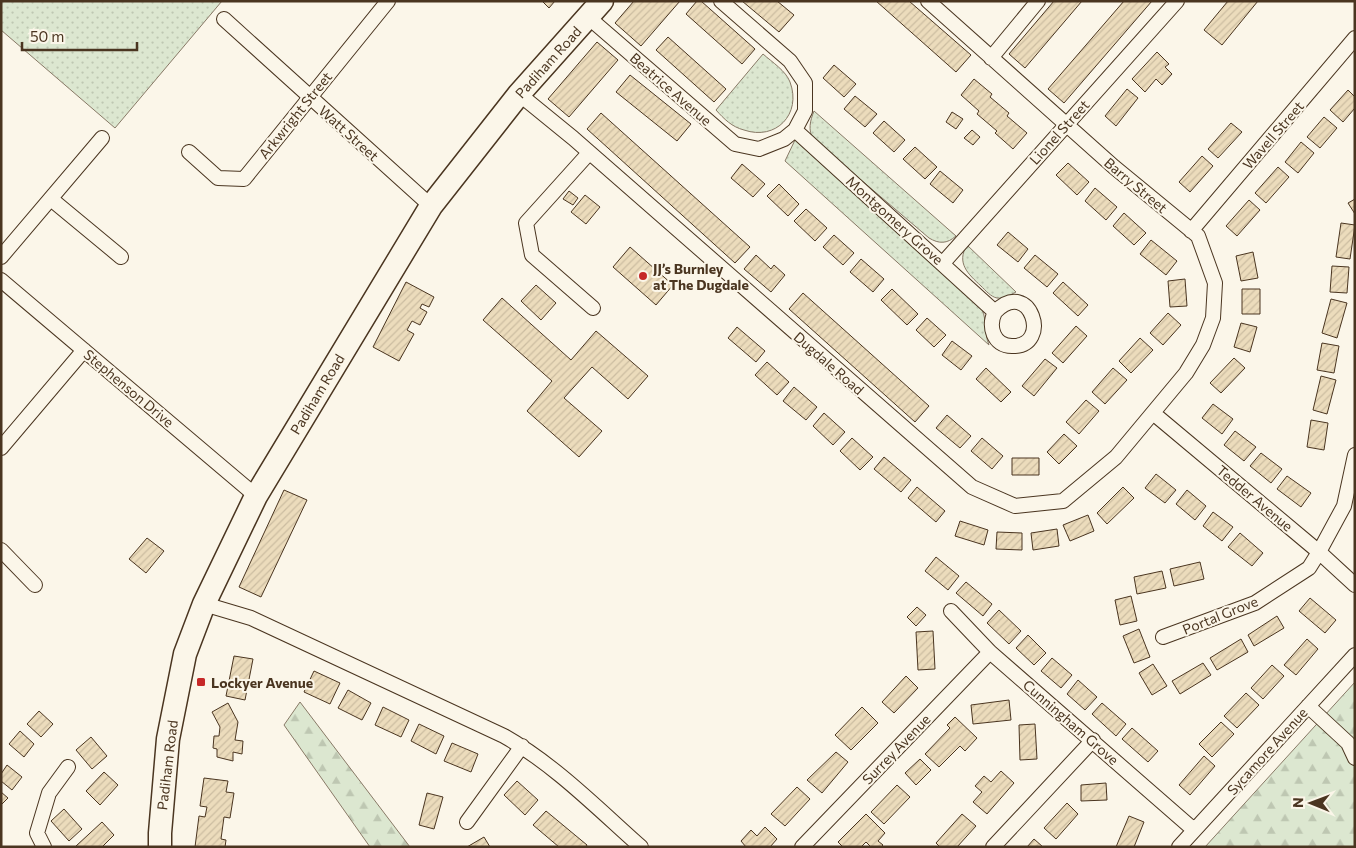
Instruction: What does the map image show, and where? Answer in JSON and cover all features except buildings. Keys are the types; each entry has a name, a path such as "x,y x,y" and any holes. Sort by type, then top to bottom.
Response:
{"main road":[{"name":"Padiham Road","path":"160,847 168,739 186,654 204,604 256,496 431,206 519,94 595,9"}],"street":[{"name":"Arkwright Street","path":"189,152 218,178 244,179 388,1"},
{"path":"721,1 790,61 805,83 805,111 795,130"},
{"name":"Barry Street","path":"928,1 1066,124 1198,236 1215,283 1213,318 1203,345 1186,373 1153,413"},
{"path":"991,58 1038,1"},
{"name":"Lionel Street","path":"943,263 1177,1"},
{"name":"Beatrice Avenue","path":"595,9 735,144 759,148 784,139 795,130"},
{"name":"Watt Street","path":"224,19 431,206"},
{"name":"Wavell Street","path":"1191,231 1355,38"},
{"name":"Dugdale Road","path":"519,94 589,152 972,488 1015,506 1063,501 1116,457 1153,413"},
{"name":"Montgomery Grove","path":"795,130 995,312"},
{"path":"1,258 102,138"},
{"path":"589,152 526,223 532,255 593,308"},
{"path":"51,199 121,257"},
{"name":"Stephenson Drive","path":"1,280 256,496"},
{"path":"1,448 84,350"},
{"name":"Tedder Avenue","path":"1153,413 1319,552 1355,585"},
{"name":"Portal Grove","path":"1163,637 1255,603 1309,568 1344,506 1355,455"},
{"path":"1,550 35,585"},
{"path":"204,604 251,618 522,746 558,773 641,847"},
{"name":"Cunningham Grove","path":"951,611 990,652 1194,830"},
{"name":"Surrey Avenue","path":"802,847 990,652"},
{"name":"Sycamore Avenue","path":"1179,847 1355,655"},
{"path":"1308,706 1348,743 1355,758"},
{"path":"993,847 1093,740"},
{"path":"467,822 522,746"},
{"path":"44,847 37,833 50,793 68,767"}],"green space":[{"path":"1,1 222,1 115,128 1,30"},
{"path":"763,54 788,78 793,94 792,105 784,122 776,128 766,132 744,130 732,125 716,110"},
{"path":"814,111 956,236 949,241 943,242 929,238 813,139 810,125"},
{"path":"795,140 982,309 989,345 785,161"},
{"path":"967,245 1016,292 997,298 986,291 965,268 963,257"},
{"path":"1355,682 1355,847 1205,847"},
{"path":"300,702 410,847 370,847 284,725"}],"place":[{"name":"JJ’s Burnley at The Dugdale","path":"643,276"},
{"name":"Lockyer Avenue","path":"201,682"}]}
